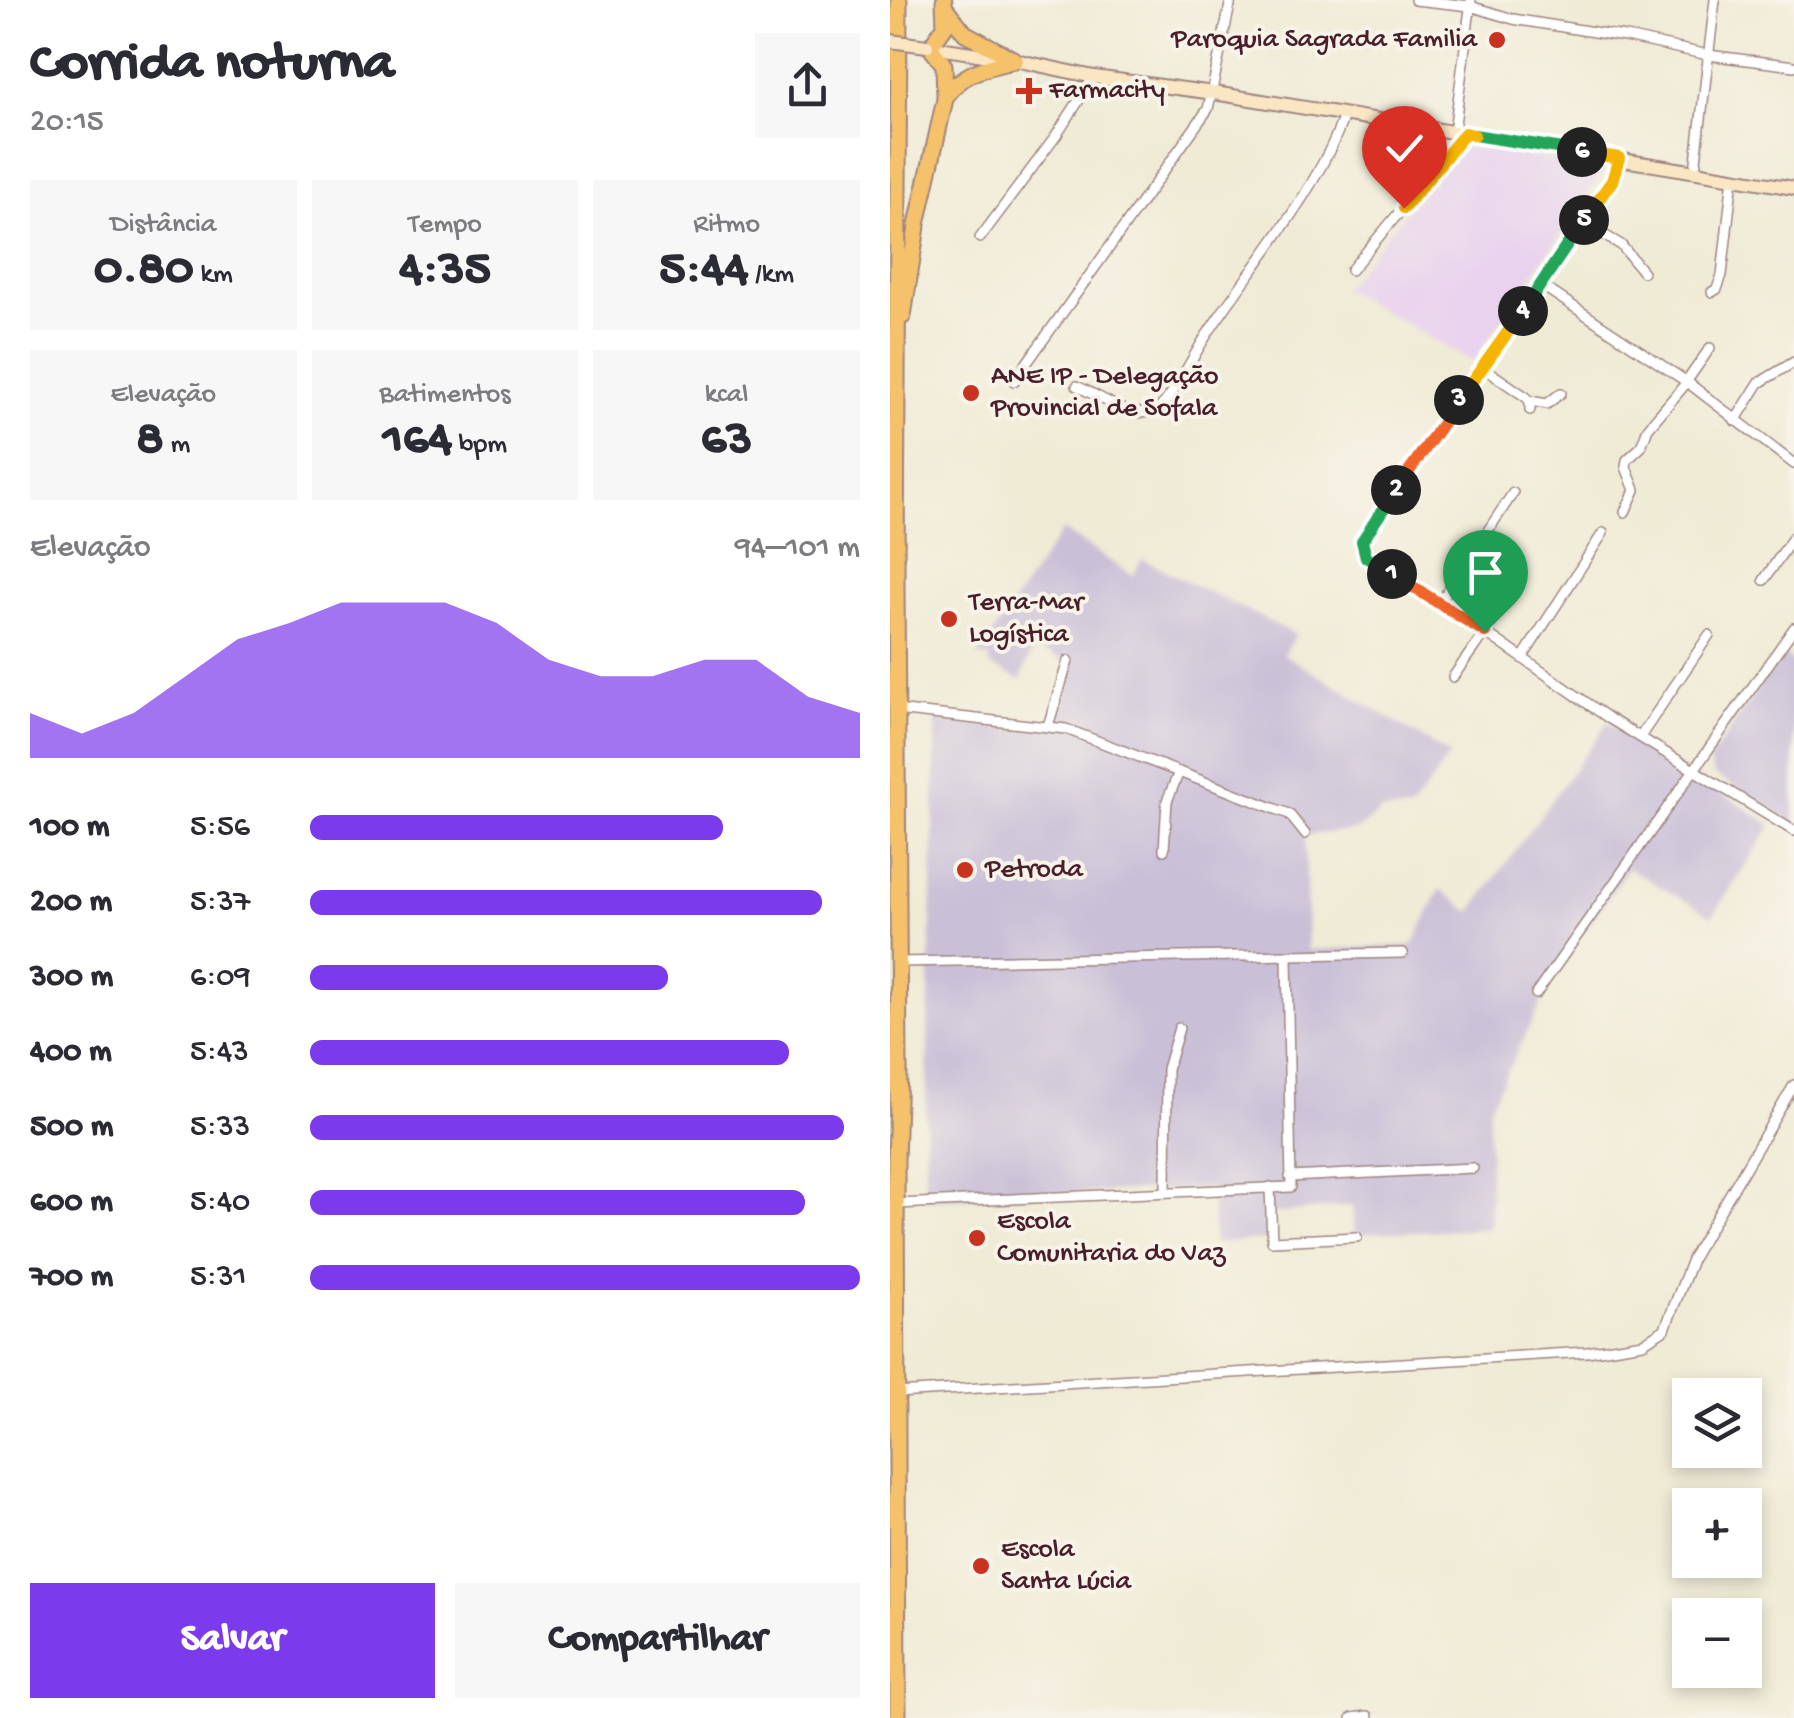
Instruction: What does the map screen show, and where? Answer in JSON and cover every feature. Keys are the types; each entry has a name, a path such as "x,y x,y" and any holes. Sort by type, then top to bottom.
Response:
{"highway":[{"path":"898,1718 893,1394 900,1072 896,710 899,0"},
{"path":"898,334 944,98 944,65 929,47 946,26 945,4"},
{"path":"945,4 965,32 1015,60"},
{"path":"944,98 969,73 1015,60"}],"main road":[{"path":"890,41 1794,188"}],"street":[{"path":"1014,382 1208,108 1232,0"},
{"path":"1415,0 1471,3 1512,18 1708,55 1794,66"},
{"path":"1695,170 1715,0"},
{"path":"1351,270 1460,133 1471,3"},
{"path":"980,238 1056,136 1094,77"},
{"path":"1077,386 1130,413 1156,412 1166,402 1206,335 1329,156 1344,115"},
{"path":"1619,158 1612,181 1362,541 1362,549 1373,563 1696,772 1794,830"},
{"path":"1712,292 1722,275 1733,177"},
{"path":"1582,222 1622,245 1643,272"},
{"path":"1540,286 1686,382 1794,464"},
{"path":"1625,512 1635,490 1626,468 1628,460 1710,348"},
{"path":"1735,421 1759,384 1794,362"},
{"path":"1482,367 1530,406 1548,404 1561,393"},
{"path":"1439,604 1513,494"},
{"path":"1523,657 1602,533"},
{"path":"1764,580 1794,536"},
{"path":"1536,994 1794,628"},
{"path":"1453,677 1485,632"},
{"path":"1640,736 1709,635"},
{"path":"1048,726 1068,661"},
{"path":"896,710 1066,729 1289,814 1305,834"},
{"path":"1164,850 1167,801 1179,772"},
{"path":"897,962 1403,953"},
{"path":"896,1204 1290,1186 1287,955"},
{"path":"1166,1192 1168,1070 1179,1028"},
{"path":"893,1394 1587,1352 1643,1343 1658,1336 1668,1324 1686,1269 1794,1085"},
{"path":"1290,1177 1473,1168"},
{"path":"1270,1187 1272,1240 1357,1236"},
{"path":"1352,1718 1368,1716"}],"shaded area":[{"path":"1459,146 1599,165 1604,171 1473,362 1343,289"},
{"path":"1062,530 1133,576 1142,559 1296,635 1283,654 1450,755 1411,810 1382,811 1357,830 1305,835 1308,950 1413,945 1440,889 1471,912 1608,722 1772,825 1712,916 1628,868 1556,974 1489,1108 1490,1228 1354,1234 1352,1206 1272,1214 1270,1240 1214,1243 1211,1188 924,1199 936,720 1048,729 1071,664 1033,647 1021,680 990,666 990,658 978,656"},
{"path":"1782,653 1794,662 1794,824 1713,774 1709,761"}],"place":[{"name":"Paroquia Sagrada Familia","path":"1497,40"},
{"name":"Farmacity","path":"1029,91"},
{"name":"ANE IP - Delegação Provincial de Sofala","path":"971,393"},
{"name":"Terra-Mar Logística","path":"949,619"},
{"name":"Petroda","path":"965,870"},
{"name":"Escola Comunitaria do Vaz","path":"977,1238"},
{"name":"Escola Santa Lúcia","path":"981,1566"}],"route":[{"path":"1404,208 1465,133 1619,158 1612,181 1362,541 1366,557 1373,563 1485,632"}]}
